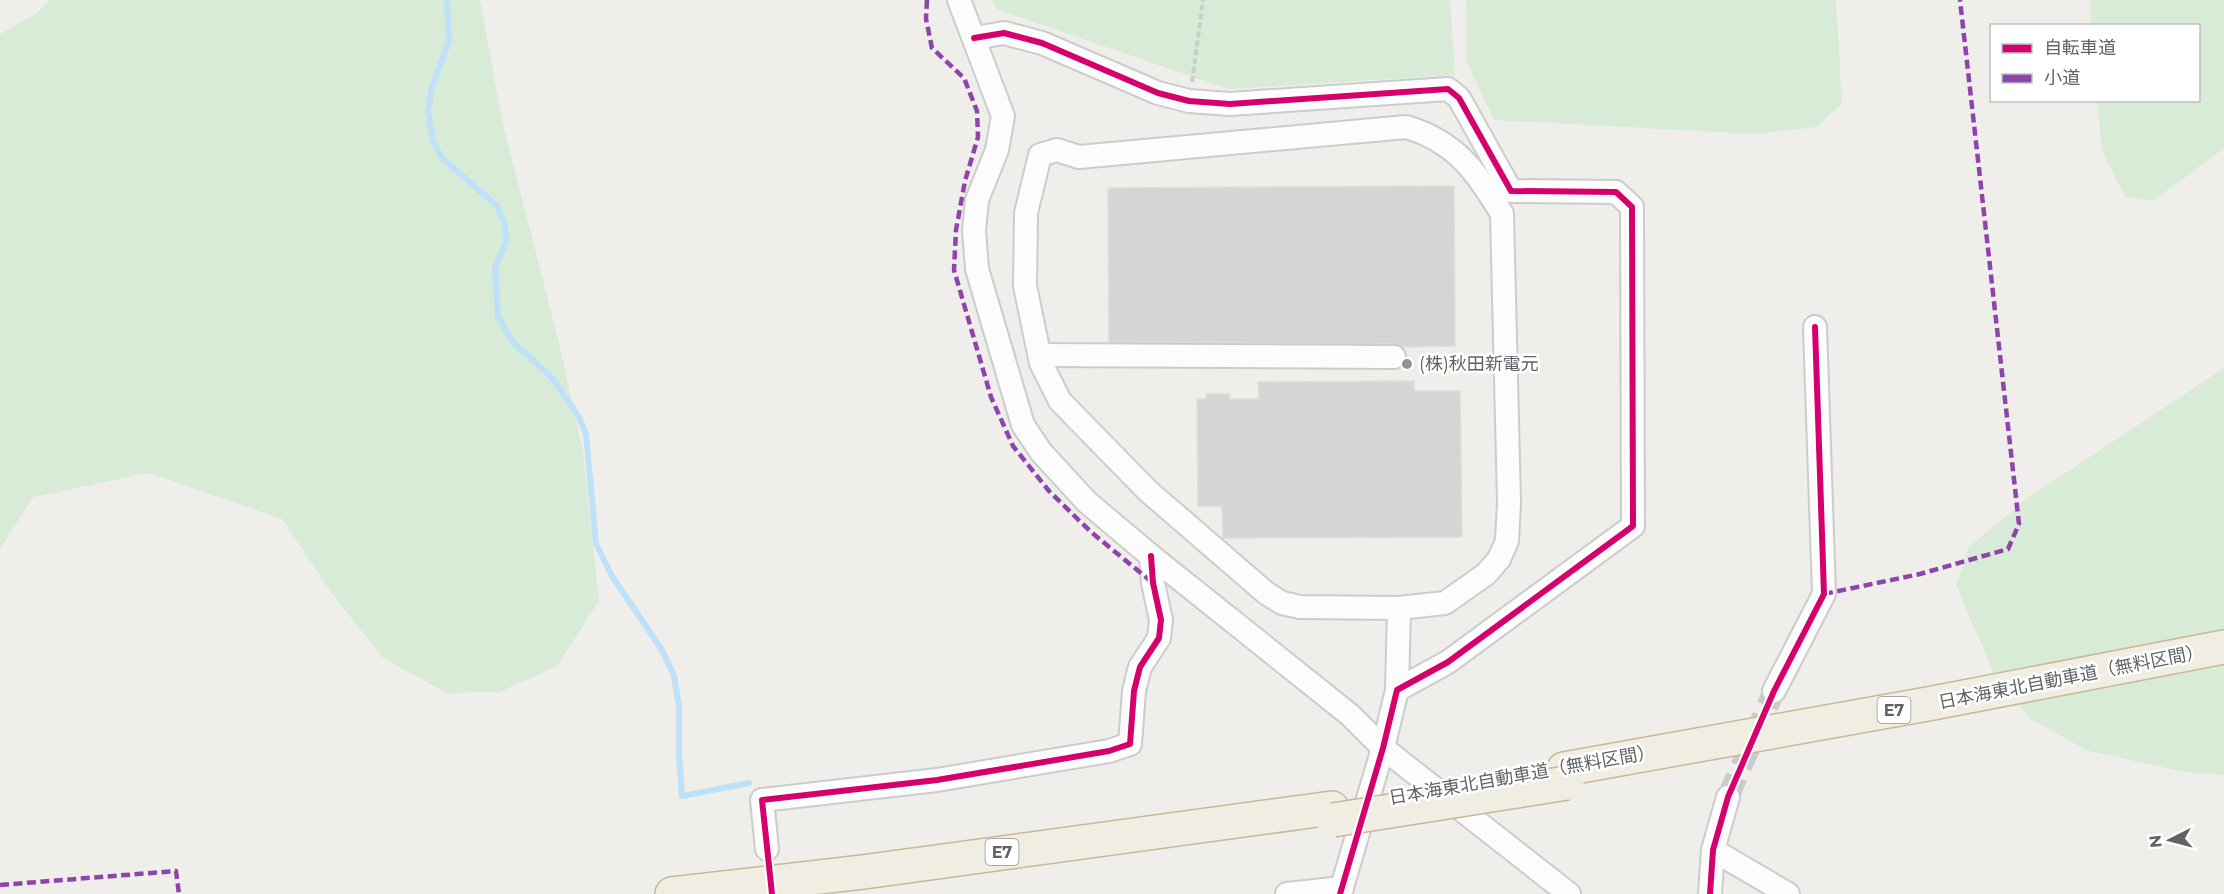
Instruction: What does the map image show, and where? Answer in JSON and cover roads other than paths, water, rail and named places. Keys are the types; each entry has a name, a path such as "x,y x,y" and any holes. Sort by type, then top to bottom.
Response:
{"highway":[{"name":"日本海東北自動車道（無料区間）","path":"1565,776 2224,647"},
{"name":"日本海東北自動車道（無料区間）","path":"810,894 1160,842 1565,776 1933,722 2224,667"},
{"name":"日本海東北自動車道（無料区間）","path":"672,894 1332,814"}],"street":[{"path":"959,0 1003,116 997,150 977,200 974,230 977,269 1023,425 1041,452 1087,502 1151,556 1350,715 1383,748 1569,894"},
{"path":"974,38 1004,33 1042,43 1158,93 1189,101 1230,104 1448,89 1459,98 1511,191 1616,192 1632,207 1633,526 1448,662 1398,690"},
{"path":"1406,127 1423,132 1457,152 1484,183 1502,214 1509,503 1507,541 1499,559 1486,574 1445,603 1399,608 1300,606 1282,603 1266,593 1148,491 1060,401 1041,363 1025,286 1026,213 1041,155 1057,150 1079,157 1406,127"},
{"path":"1774,692 1824,594 1815,327"},
{"path":"1040,355 1394,357"},
{"path":"767,849 762,800 937,780 1109,751 1130,744 1134,692 1140,667 1159,638 1161,620 1153,583 1151,556"},
{"path":"1287,894 1341,891 1398,690 1399,608"},
{"path":"1710,894 1713,850 1728,797"},
{"path":"1713,850 1788,894"}],"waterway":[{"path":"447,0 449,41 432,87 428,110 433,141 441,157 497,206 505,225 506,242 495,268 498,316 512,341 552,378 579,417 586,434 596,544 612,576 662,650 674,676 679,706 682,796 749,783"}],"tunnel":[{"path":"1728,797 1774,691"}],"place":[{"name":"(株)秋田新電元","path":"1407,364"}]}
